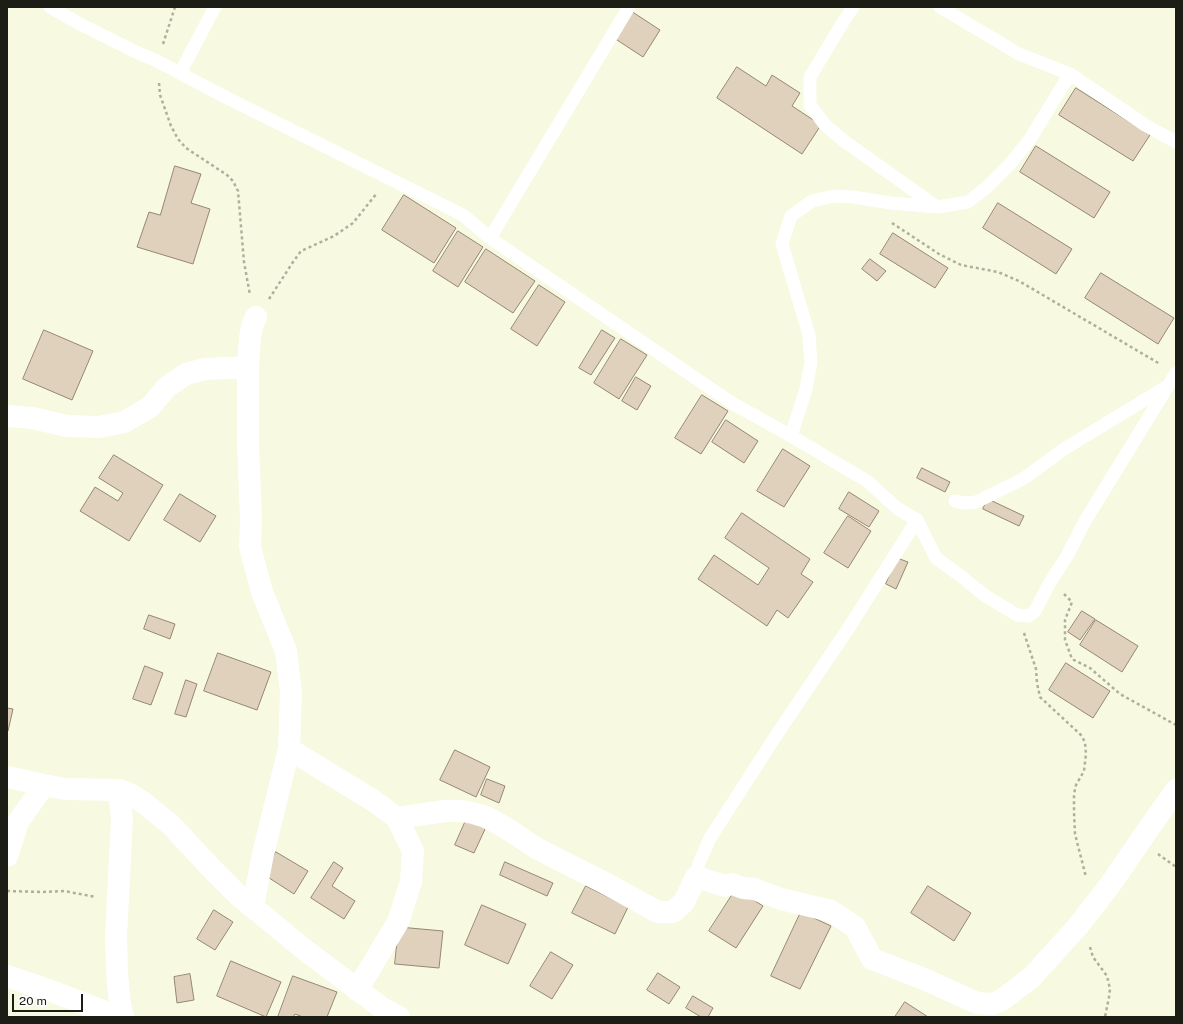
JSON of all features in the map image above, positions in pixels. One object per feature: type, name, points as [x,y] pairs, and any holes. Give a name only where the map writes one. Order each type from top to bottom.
[{"type":"street","points":[[252,906],[263,854],[289,749],[291,692],[286,651],[262,592],[250,546],[251,520],[248,445],[248,367],[252,326],[256,317]]},
{"type":"street","points":[[7,416],[32,418],[67,426],[99,427],[124,422],[150,407],[167,387],[186,374],[205,369],[248,367]]},
{"type":"street","points":[[289,749],[374,801],[397,818],[413,851],[411,882],[398,922],[357,990]]},
{"type":"street","points":[[7,777],[44,786],[66,789],[119,790],[130,794],[144,803],[171,826],[238,894],[305,950],[382,1008],[399,1017]]},
{"type":"street","points":[[7,856],[18,822],[44,786]]},
{"type":"street","points":[[119,790],[122,818],[116,936],[117,974],[123,1017]]},
{"type":"street","points":[[397,818],[451,811],[462,811],[486,817],[536,848],[605,882],[658,912],[673,912],[684,902],[696,877],[725,886],[732,884],[743,888],[754,889],[781,899],[831,911],[855,927],[872,959],[924,979],[977,1003],[992,1004],[996,1008],[1032,977],[1086,916],[1174,798]]},
{"type":"street","points":[[7,976],[54,992],[118,1017]]},
{"type":"lane","points":[[50,7],[78,23],[463,215],[490,238],[732,403],[867,481],[898,509],[917,520],[936,558],[984,595],[1017,615],[1028,616],[1035,611],[1049,584],[1067,556],[1085,521],[1174,377]]},
{"type":"lane","points":[[180,73],[215,7]]},
{"type":"lane","points":[[490,238],[629,7]]},
{"type":"lane","points":[[853,7],[810,77],[810,105],[825,125],[844,141],[937,207]]},
{"type":"lane","points":[[940,7],[1019,54],[1070,74],[1145,125],[1176,142]]},
{"type":"lane","points":[[791,436],[806,389],[811,362],[809,335],[782,244],[791,216],[812,201],[833,196],[937,207],[968,202],[987,187],[1010,164],[1030,138],[1070,74]]},
{"type":"lane","points":[[955,501],[964,503],[976,502],[1022,479],[1174,377]]},
{"type":"lane","points":[[696,877],[699,863],[710,838],[779,731],[848,629],[917,520]]},
{"type":"path","points":[[175,7],[162,64],[159,83],[160,95],[171,126],[178,139],[186,148],[226,175],[233,182],[238,191],[247,286],[256,317]]},
{"type":"path","points":[[256,317],[301,251],[334,236],[353,223],[388,178]]},
{"type":"path","points":[[889,221],[939,254],[961,265],[998,272],[1019,281],[1174,377]]},
{"type":"path","points":[[1049,584],[1061,591],[1072,602],[1065,620],[1065,640],[1072,659],[1090,668],[1120,694],[1176,725]]},
{"type":"path","points":[[1017,615],[1036,669],[1040,697],[1082,736],[1085,743],[1086,754],[1084,771],[1076,784],[1074,794],[1075,834],[1085,870],[1087,888],[1084,930],[1093,957],[1107,976],[1110,989],[1105,1017]]},
{"type":"path","points":[[7,891],[64,891],[87,894],[117,906]]},
{"type":"building","points":[[631,11],[660,30],[643,57],[614,38]]},
{"type":"building","points":[[737,67],[766,86],[772,75],[800,93],[792,106],[821,125],[802,154],[717,98]]},
{"type":"building","points":[[1076,88],[1150,135],[1133,161],[1059,115]]},
{"type":"building","points":[[1036,146],[1110,192],[1094,218],[1020,172]]},
{"type":"building","points":[[175,166],[201,174],[191,203],[210,209],[193,264],[137,247],[149,212],[160,215]]},
{"type":"building","points":[[404,195],[456,228],[434,263],[382,230]]},
{"type":"building","points":[[998,203],[1072,249],[1056,274],[983,228]]},
{"type":"building","points":[[458,231],[483,247],[458,287],[433,271]]},
{"type":"building","points":[[893,233],[948,268],[935,288],[880,254]]},
{"type":"building","points":[[486,249],[535,281],[513,313],[465,282]]},
{"type":"building","points":[[870,259],[886,271],[877,281],[862,269]]},
{"type":"building","points":[[1101,273],[1174,318],[1158,344],[1085,298]]},
{"type":"building","points":[[539,285],[565,302],[537,346],[511,329]]},
{"type":"building","points":[[44,330],[93,351],[72,400],[23,379]]},
{"type":"building","points":[[602,330],[615,338],[591,375],[579,368]]},
{"type":"building","points":[[621,339],[647,355],[619,399],[594,383]]},
{"type":"building","points":[[636,377],[651,386],[637,410],[622,401]]},
{"type":"building","points":[[702,395],[728,411],[701,454],[675,438]]},
{"type":"building","points":[[726,420],[758,441],[744,463],[712,442]]},
{"type":"building","points":[[783,449],[810,466],[784,507],[757,491]]},
{"type":"building","points":[[114,455],[163,485],[129,541],[80,511],[95,487],[118,501],[123,493],[99,478]]},
{"type":"building","points":[[922,468],[950,482],[945,492],[917,478]]},
{"type":"building","points":[[849,492],[879,511],[869,527],[839,509]]},
{"type":"building","points":[[180,494],[216,516],[200,542],[164,520]]},
{"type":"building","points":[[988,499],[1024,516],[1019,526],[983,509]]},
{"type":"building","points":[[742,513],[810,559],[801,574],[813,582],[788,618],[777,610],[767,626],[698,579],[714,555],[758,585],[769,568],[725,538]]},
{"type":"building","points":[[848,516],[871,531],[848,568],[824,553]]},
{"type":"building","points":[[897,558],[908,562],[896,589],[886,584]]},
{"type":"building","points":[[1082,611],[1095,619],[1080,640],[1068,632]]},
{"type":"building","points":[[149,615],[175,624],[170,639],[144,629]]},
{"type":"building","points":[[1096,620],[1138,646],[1122,672],[1080,645]]},
{"type":"building","points":[[218,653],[271,672],[257,710],[204,691]]},
{"type":"building","points":[[1066,663],[1110,691],[1093,718],[1049,690]]},
{"type":"building","points":[[145,666],[163,673],[151,705],[133,699]]},
{"type":"building","points":[[186,680],[197,684],[186,717],[175,714]]},
{"type":"building","points":[[7,708],[13,709],[8,731],[7,730]]},
{"type":"building","points":[[455,750],[490,767],[476,797],[440,780]]},
{"type":"building","points":[[487,779],[505,786],[499,803],[481,795]]},
{"type":"building","points":[[467,818],[486,827],[474,853],[455,845]]},
{"type":"building","points":[[276,852],[308,871],[294,894],[263,874]]},
{"type":"building","points":[[334,862],[343,868],[332,886],[355,901],[344,919],[311,898]]},
{"type":"building","points":[[505,862],[553,883],[547,896],[500,875]]},
{"type":"building","points":[[586,886],[628,907],[615,934],[572,913]]},
{"type":"building","points":[[928,886],[971,913],[954,941],[911,913]]},
{"type":"building","points":[[736,889],[763,906],[736,948],[709,931]]},
{"type":"building","points":[[482,905],[526,924],[508,964],[465,945]]},
{"type":"building","points":[[214,910],[233,922],[215,950],[197,939]]},
{"type":"building","points":[[801,912],[831,926],[800,989],[771,976]]},
{"type":"building","points":[[399,927],[443,931],[439,968],[395,964]]},
{"type":"building","points":[[551,952],[573,965],[552,999],[530,986]]},
{"type":"building","points":[[231,961],[281,982],[266,1017],[217,996]]},
{"type":"building","points":[[658,973],[680,987],[669,1004],[647,990]]},
{"type":"building","points":[[190,974],[194,1000],[177,1003],[174,977]]},
{"type":"building","points":[[293,976],[337,992],[327,1017],[303,1017],[295,1014],[293,1017],[278,1017]]},
{"type":"building","points":[[693,996],[713,1008],[708,1017],[701,1017],[686,1008]]},
{"type":"building","points":[[905,1002],[928,1017],[895,1017]]}]
